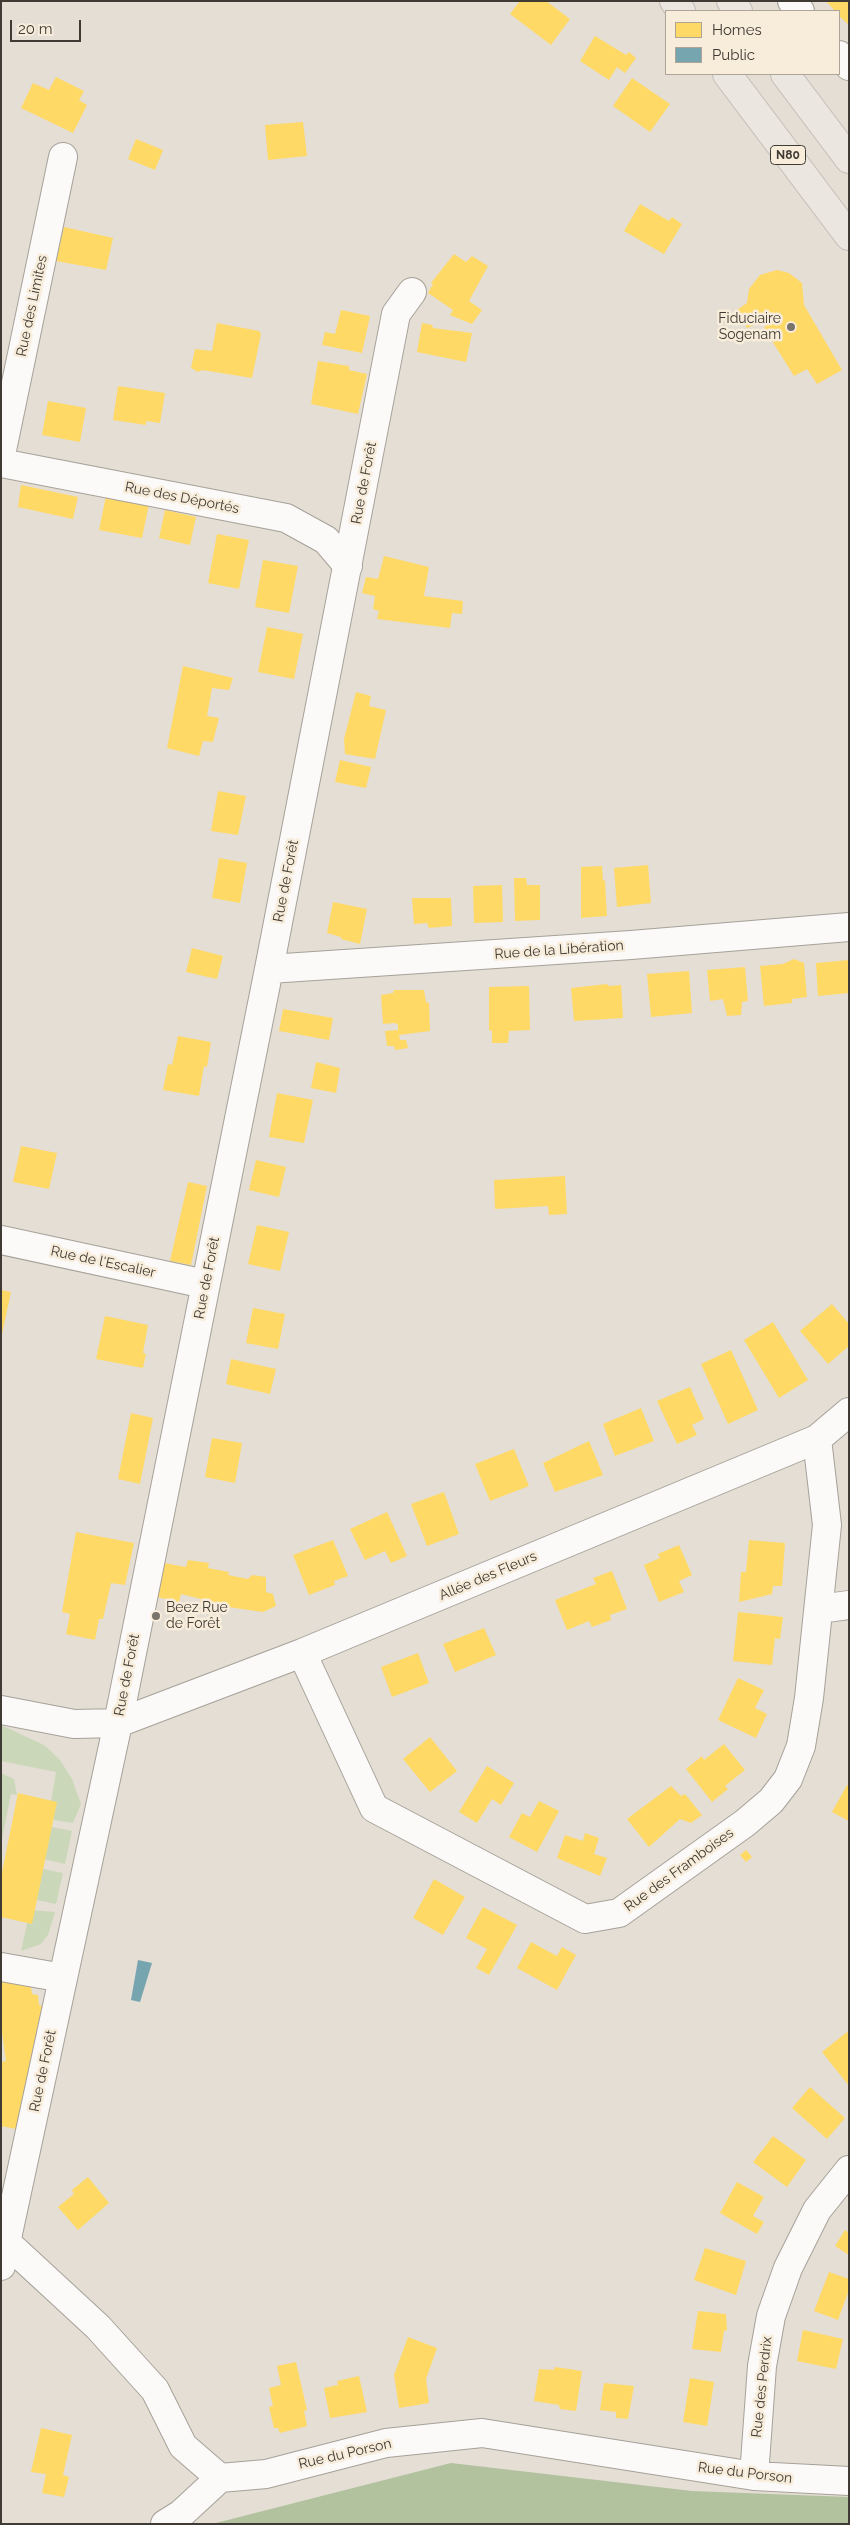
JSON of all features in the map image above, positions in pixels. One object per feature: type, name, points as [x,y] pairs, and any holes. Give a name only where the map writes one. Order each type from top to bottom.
[{"type":"main road","name":"N80","points":[[728,75],[849,236]]},
{"type":"main road","points":[[786,75],[849,159]]},
{"type":"street","points":[[840,56],[849,66]]},
{"type":"street","name":"Rue des Limites","points":[[1,455],[63,157]]},
{"type":"street","name":"Rue de Forêt","points":[[4,2254],[118,1723],[269,969],[396,314],[412,292]]},
{"type":"street","name":"Rue des Déportés","points":[[1,463],[286,518],[326,540],[348,566]]},
{"type":"street","name":"Rue de la Libération","points":[[269,969],[631,945],[849,927]]},
{"type":"street","name":"Rue de l'Escalier","points":[[1,1240],[205,1284]]},
{"type":"street","name":"Allée des Fleurs","points":[[1,1710],[74,1724],[118,1723],[302,1653],[817,1440],[849,1412]]},
{"type":"street","name":"Rue des Framboises","points":[[302,1653],[374,1808],[585,1918],[619,1913],[647,1895],[744,1823],[771,1801],[788,1779],[801,1746],[809,1698],[827,1525],[817,1440]]},
{"type":"street","points":[[819,1609],[849,1605]]},
{"type":"street","points":[[1,1967],[63,1978]]},
{"type":"street","name":"Rue des Perdrix","points":[[754,2476],[762,2366],[771,2316],[788,2268],[817,2210],[849,2170]]},
{"type":"street","points":[[4,2254],[98,2327],[155,2390],[183,2446],[220,2478],[181,2514],[164,2524]]},
{"type":"street","name":"Rue du Porson","points":[[220,2478],[266,2474],[386,2443],[482,2433],[754,2476],[849,2481]]},
{"type":"green space","points":[[1,1725],[44,1745],[60,1760],[72,1779],[81,1804],[73,1823],[48,1819],[56,1772],[1,1761]]},
{"type":"green space","points":[[1,1773],[14,1779],[17,1795],[11,1794],[1,1844]]},
{"type":"green space","points":[[47,1826],[72,1831],[65,1864],[40,1858]]},
{"type":"green space","points":[[38,1868],[63,1873],[56,1904],[32,1899]]},
{"type":"green space","points":[[30,1910],[55,1912],[48,1935],[41,1944],[21,1951]]},
{"type":"green space","points":[[451,2463],[692,2491],[849,2497],[849,2524],[212,2524]]},
{"type":"building: Homes","points":[[520,1],[546,1],[570,19],[551,45],[510,14]]},
{"type":"building: Homes","points":[[826,1],[849,1],[849,25],[840,17],[840,10],[834,10]]},
{"type":"building: Homes","points":[[595,36],[626,55],[629,52],[636,58],[625,73],[617,67],[609,80],[580,61]]},
{"type":"building: Homes","points":[[56,77],[84,91],[79,100],[87,105],[73,133],[21,108],[33,83],[49,90]]},
{"type":"building: Homes","points":[[632,78],[670,104],[650,132],[613,106]]},
{"type":"building: Homes","points":[[303,122],[307,156],[268,160],[265,125]]},
{"type":"building: Homes","points":[[136,139],[163,150],[155,170],[128,159]]},
{"type":"building: Homes","points":[[640,204],[669,221],[672,217],[682,224],[664,254],[624,231]]},
{"type":"building: Homes","points":[[64,227],[113,238],[106,270],[56,261]]},
{"type":"building: Homes","points":[[454,254],[466,262],[472,256],[488,266],[469,301],[482,310],[472,324],[450,315],[453,310],[428,293],[433,284],[431,283]]},
{"type":"building: Homes","name":"Fiduciaire Sogenam","points":[[777,270],[789,273],[802,283],[804,305],[842,370],[817,384],[807,369],[794,376],[764,328],[766,326],[759,323],[747,328],[737,310],[747,303],[749,289],[760,275]]},
{"type":"building: Homes","points":[[341,310],[370,316],[362,353],[322,345],[325,332],[335,334]]},
{"type":"building: Homes","points":[[217,323],[259,331],[261,334],[252,378],[202,370],[198,372],[191,368],[195,349],[212,351]]},
{"type":"building: Homes","points":[[422,323],[432,325],[433,328],[472,333],[466,362],[417,352]]},
{"type":"building: Homes","points":[[318,361],[349,366],[349,370],[367,374],[358,414],[311,404]]},
{"type":"building: Homes","points":[[118,386],[165,393],[160,423],[146,421],[146,425],[113,420]]},
{"type":"building: Homes","points":[[48,401],[86,408],[80,442],[42,435]]},
{"type":"building: Homes","points":[[21,485],[78,497],[73,519],[18,507]]},
{"type":"building: Homes","points":[[106,496],[149,504],[142,538],[99,530]]},
{"type":"building: Homes","points":[[165,510],[196,517],[190,545],[159,538]]},
{"type":"building: Homes","points":[[217,534],[249,540],[239,589],[208,583]]},
{"type":"building: Homes","points":[[384,556],[429,567],[424,596],[463,601],[462,614],[452,613],[450,628],[377,619],[379,611],[373,609],[375,596],[362,593],[366,577],[378,579]]},
{"type":"building: Homes","points":[[263,560],[298,566],[289,613],[255,607]]},
{"type":"building: Homes","points":[[267,627],[303,634],[294,679],[258,672]]},
{"type":"building: Homes","points":[[183,666],[233,678],[229,690],[212,688],[207,716],[219,718],[213,742],[203,741],[199,756],[167,748]]},
{"type":"building: Homes","points":[[356,692],[371,696],[369,706],[386,710],[375,759],[345,754],[344,739]]},
{"type":"building: Homes","points":[[340,760],[371,767],[366,788],[335,782]]},
{"type":"building: Homes","points":[[218,791],[246,796],[238,835],[211,831]]},
{"type":"building: Homes","points":[[219,858],[247,863],[240,903],[212,898]]},
{"type":"building: Homes","points":[[648,865],[651,903],[617,907],[614,868]]},
{"type":"building: Homes","points":[[602,866],[607,916],[581,918],[581,867]]},
{"type":"building: Homes","points":[[514,878],[526,878],[527,885],[540,885],[540,920],[515,921]]},
{"type":"building: Homes","points":[[502,885],[503,922],[474,923],[473,886]]},
{"type":"building: Homes","points":[[412,898],[451,898],[452,926],[429,928],[427,923],[414,924]]},
{"type":"building: Homes","points":[[333,902],[367,909],[360,944],[327,933]]},
{"type":"building: Homes","points":[[192,948],[223,956],[217,979],[186,972]]},
{"type":"building: Homes","points":[[794,959],[804,963],[807,997],[792,999],[792,1003],[764,1006],[760,966],[783,964]]},
{"type":"building: Homes","points":[[849,960],[849,993],[818,996],[816,963]]},
{"type":"building: Homes","points":[[745,967],[748,1001],[742,1002],[741,1015],[727,1016],[723,999],[710,1001],[707,970]]},
{"type":"building: Homes","points":[[689,971],[692,1013],[651,1017],[647,974]]},
{"type":"building: Homes","points":[[607,984],[609,986],[621,985],[623,1018],[574,1021],[571,988]]},
{"type":"building: Homes","points":[[529,986],[530,1030],[509,1031],[508,1043],[492,1043],[492,1031],[489,1030],[489,987]]},
{"type":"building: Homes","points":[[394,990],[424,990],[426,1002],[429,1003],[430,1031],[399,1035],[400,1040],[406,1040],[408,1048],[395,1050],[394,1046],[387,1046],[385,1031],[398,1030],[398,1025],[395,1023],[383,1024],[381,995],[393,993]]},
{"type":"building: Homes","points":[[283,1009],[333,1018],[329,1040],[279,1031]]},
{"type":"building: Homes","points":[[178,1036],[211,1042],[207,1067],[204,1066],[199,1096],[163,1090],[168,1064],[172,1065]]},
{"type":"building: Homes","points":[[316,1062],[340,1068],[336,1093],[311,1088]]},
{"type":"building: Homes","points":[[277,1093],[313,1100],[304,1143],[269,1137]]},
{"type":"building: Homes","points":[[21,1146],[57,1153],[49,1189],[13,1182]]},
{"type":"building: Homes","points":[[256,1160],[286,1167],[279,1197],[249,1190]]},
{"type":"building: Homes","points":[[565,1176],[567,1214],[549,1215],[548,1206],[495,1209],[494,1180]]},
{"type":"building: Homes","points":[[188,1182],[207,1186],[191,1265],[170,1261]]},
{"type":"building: Homes","points":[[257,1225],[289,1232],[280,1271],[248,1264]]},
{"type":"building: Homes","points":[[1,1290],[11,1292],[2,1334],[1,1334]]},
{"type":"building: Homes","points":[[832,1304],[849,1324],[849,1346],[828,1364],[800,1331]]},
{"type":"building: Homes","points":[[253,1308],[285,1314],[278,1349],[246,1343]]},
{"type":"building: Homes","points":[[105,1316],[148,1325],[143,1353],[146,1354],[143,1368],[96,1359]]},
{"type":"building: Homes","points":[[773,1322],[808,1380],[779,1398],[744,1340]]},
{"type":"building: Homes","points":[[731,1350],[758,1410],[728,1424],[701,1364]]},
{"type":"building: Homes","points":[[231,1359],[276,1369],[270,1394],[226,1384]]},
{"type":"building: Homes","points":[[690,1387],[704,1419],[692,1425],[697,1435],[677,1444],[657,1401]]},
{"type":"building: Homes","points":[[641,1408],[654,1441],[615,1456],[603,1424]]},
{"type":"building: Homes","points":[[131,1413],[153,1418],[140,1484],[118,1479]]},
{"type":"building: Homes","points":[[212,1438],[242,1443],[235,1483],[205,1477]]},
{"type":"building: Homes","points":[[589,1441],[603,1475],[555,1492],[543,1463]]},
{"type":"building: Homes","points":[[514,1449],[529,1486],[490,1501],[475,1464]]},
{"type":"building: Homes","points":[[444,1492],[459,1534],[427,1546],[411,1504]]},
{"type":"building: Homes","points":[[387,1512],[407,1556],[391,1563],[385,1551],[365,1560],[350,1529]]},
{"type":"building: Homes","points":[[76,1532],[134,1543],[125,1585],[111,1583],[103,1619],[99,1619],[95,1640],[66,1634],[70,1614],[62,1612]]},
{"type":"building: Homes","points":[[333,1540],[348,1576],[334,1581],[335,1585],[309,1595],[293,1555]]},
{"type":"building: Homes","points":[[749,1540],[785,1543],[782,1586],[773,1586],[772,1594],[739,1602],[741,1572],[746,1572]]},
{"type":"building: Homes","points":[[679,1545],[692,1575],[679,1581],[684,1592],[659,1602],[644,1565],[660,1558],[658,1554]]},
{"type":"building: Homes","points":[[188,1560],[209,1563],[208,1568],[229,1572],[228,1575],[248,1579],[252,1575],[266,1577],[266,1592],[273,1594],[276,1606],[263,1612],[200,1603],[201,1599],[181,1594],[179,1602],[157,1597],[164,1563],[186,1567]]},
{"type":"building: Homes","points":[[612,1571],[627,1609],[610,1615],[611,1620],[592,1627],[589,1621],[567,1630],[555,1600],[596,1584],[593,1578]]},
{"type":"building: Homes","points":[[738,1612],[783,1617],[780,1639],[775,1638],[772,1665],[733,1661]]},
{"type":"building: Homes","points":[[484,1628],[496,1655],[455,1672],[443,1644]]},
{"type":"building: Homes","points":[[418,1653],[429,1683],[392,1697],[381,1667]]},
{"type":"building: Homes","points":[[738,1678],[764,1690],[755,1708],[767,1714],[756,1738],[718,1720]]},
{"type":"building: Homes","points":[[430,1737],[457,1771],[430,1792],[403,1759]]},
{"type":"building: Homes","points":[[724,1744],[745,1770],[725,1786],[728,1789],[712,1802],[686,1769],[702,1756],[704,1760]]},
{"type":"building: Homes","points":[[487,1766],[514,1783],[501,1805],[492,1799],[477,1823],[459,1812]]},
{"type":"building: Homes","points":[[847,1785],[849,1786],[849,1821],[832,1812]]},
{"type":"building: Homes","points":[[671,1786],[681,1796],[685,1794],[702,1815],[691,1823],[680,1819],[649,1847],[627,1819]]},
{"type":"building: Homes","points":[[18,1793],[57,1802],[32,1924],[1,1917],[1,1877]]},
{"type":"building: Homes","points":[[539,1801],[559,1811],[537,1852],[509,1837],[522,1813],[530,1817]]},
{"type":"building: Homes","points":[[585,1833],[599,1838],[594,1854],[607,1858],[600,1876],[557,1858],[565,1835],[583,1841]]},
{"type":"building: Homes","points":[[746,1850],[752,1857],[746,1862],[740,1855]]},
{"type":"building: Homes","points":[[434,1879],[465,1897],[443,1935],[413,1918]]},
{"type":"building: Homes","points":[[483,1907],[517,1925],[489,1975],[476,1968],[487,1949],[466,1938]]},
{"type":"building: Homes","points":[[531,1942],[557,1956],[562,1947],[576,1955],[557,1990],[517,1968]]},
{"type":"building: Homes","points":[[1,1974],[30,1981],[32,1994],[38,1995],[39,2005],[42,2006],[16,2129],[1,2126],[1,2062],[6,2061],[1,2026]]},
{"type":"building: Homes","points":[[847,2032],[849,2034],[849,2086],[822,2052]]},
{"type":"building: Homes","points":[[810,2087],[845,2118],[827,2139],[792,2108]]},
{"type":"building: Homes","points":[[773,2136],[806,2160],[787,2187],[753,2162]]},
{"type":"building: Homes","points":[[88,2177],[109,2203],[78,2230],[58,2207],[74,2194],[72,2190]]},
{"type":"building: Homes","points":[[737,2182],[764,2197],[753,2216],[764,2222],[757,2234],[720,2213]]},
{"type":"building: Homes","points":[[845,2230],[849,2233],[849,2255],[835,2246]]},
{"type":"building: Homes","points":[[705,2248],[746,2261],[736,2295],[694,2280]]},
{"type":"building: Homes","points":[[829,2272],[849,2279],[849,2290],[838,2320],[814,2311]]},
{"type":"building: Homes","points":[[698,2311],[726,2314],[727,2330],[724,2331],[721,2352],[692,2349]]},
{"type":"building: Homes","points":[[803,2330],[843,2339],[836,2369],[797,2361]]},
{"type":"building: Homes","points":[[408,2337],[437,2348],[426,2379],[429,2403],[399,2408],[394,2375]]},
{"type":"building: Homes","points":[[296,2362],[307,2410],[304,2411],[307,2426],[280,2433],[278,2428],[274,2428],[269,2407],[273,2406],[269,2388],[281,2385],[277,2366]]},
{"type":"building: Homes","points":[[555,2367],[582,2371],[576,2411],[560,2409],[559,2405],[534,2401],[539,2369],[554,2370]]},
{"type":"building: Homes","points":[[359,2376],[367,2412],[330,2418],[324,2388],[338,2385],[337,2381]]},
{"type":"building: Homes","points":[[690,2378],[714,2382],[707,2426],[683,2422]]},
{"type":"building: Homes","points":[[604,2383],[634,2386],[628,2419],[616,2418],[616,2412],[600,2410]]},
{"type":"building: Homes","points":[[41,2428],[72,2435],[63,2475],[69,2477],[64,2497],[42,2493],[46,2474],[31,2472]]},
{"type":"building: Public","points":[[138,1960],[152,1963],[140,2002],[131,2000]]},
{"type":"place","name":"Fiduciaire Sogenam","points":[[791,327]]},
{"type":"place","name":"Beez Rue de Forêt","points":[[156,1616]]}]
